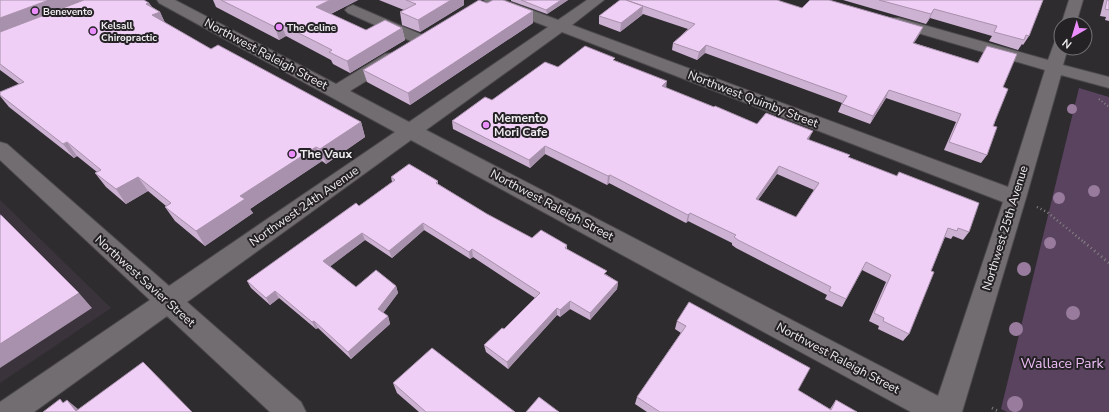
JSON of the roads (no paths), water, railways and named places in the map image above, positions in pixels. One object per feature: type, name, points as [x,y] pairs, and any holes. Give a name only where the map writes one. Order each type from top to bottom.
[{"type":"street","name":"Northwest Raleigh Street","points":[[164,0],[412,130],[940,412]]},
{"type":"street","name":"Northwest Quimby Street","points":[[491,0],[1015,198]]},
{"type":"street","name":"Northwest 24th Avenue","points":[[10,412],[597,0]]},
{"type":"street","points":[[1071,16],[1076,0]]},
{"type":"street","points":[[337,91],[428,36],[353,10]]},
{"type":"street","points":[[880,17],[1109,84]]},
{"type":"street","name":"Northwest 25th Avenue","points":[[947,412],[1015,198],[1057,56]]},
{"type":"street","name":"Northwest Savier Street","points":[[0,149],[291,412]]},
{"type":"place","name":"Benevento","points":[[35,11]]},
{"type":"place","name":"The Celine","points":[[279,27]]},
{"type":"place","name":"Kelsall Chiropractic","points":[[93,31]]},
{"type":"place","name":"Memento Mori Cafe","points":[[486,125]]},
{"type":"place","name":"The Vaux","points":[[292,154]]},
{"type":"park label","name":"Wallace Park","points":[[1062,363]]}]
